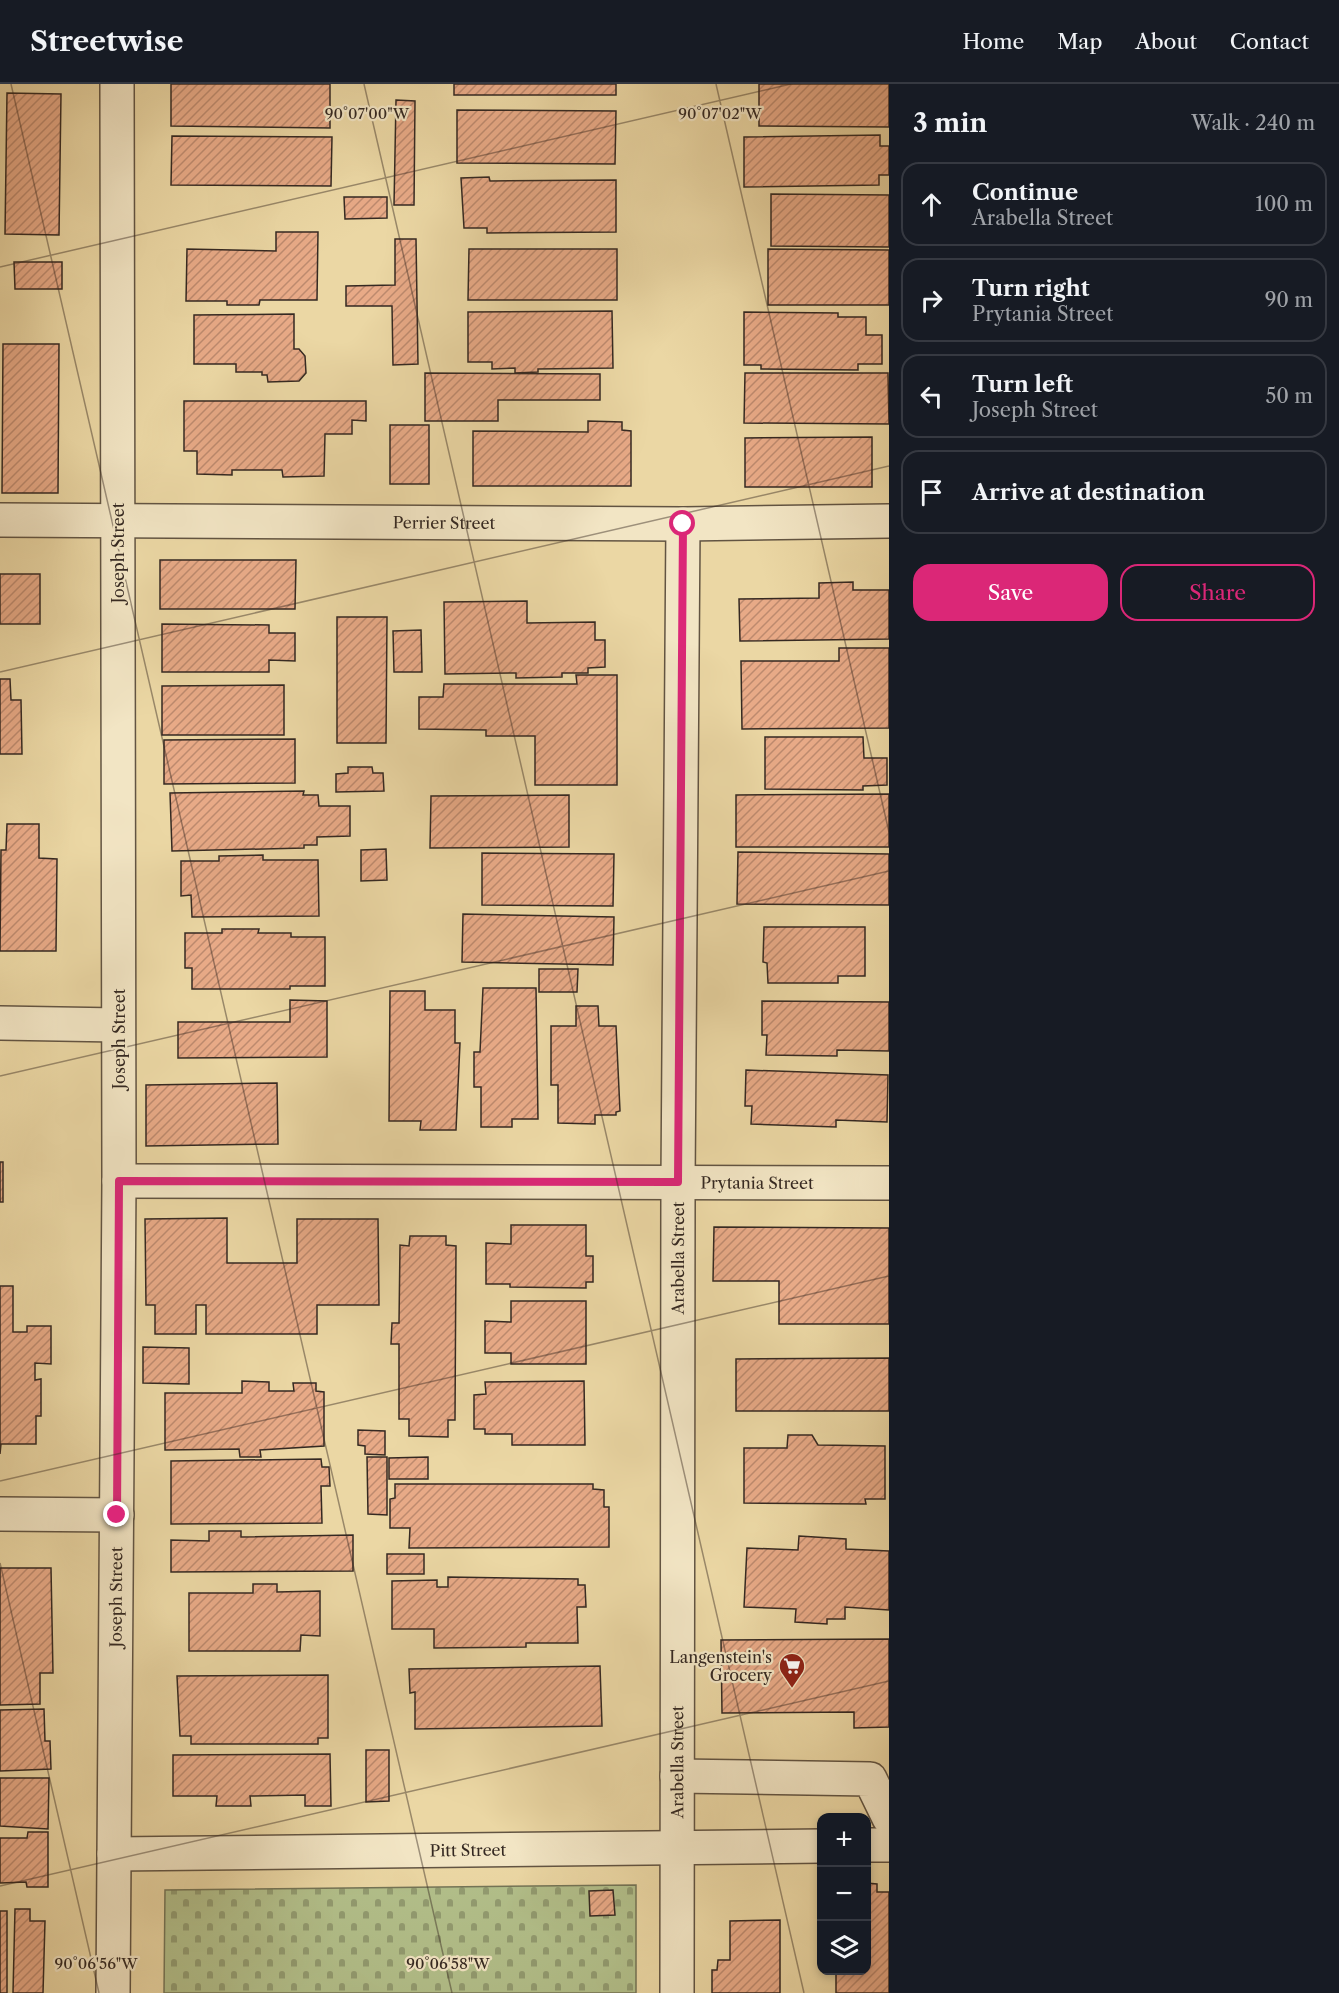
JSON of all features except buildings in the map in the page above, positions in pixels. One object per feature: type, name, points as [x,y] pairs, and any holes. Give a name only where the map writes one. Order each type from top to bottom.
[{"type":"street","name":"Joseph Street","points":[[113,1993],[119,1181],[117,84]]},
{"type":"street","name":"Perrier Street","points":[[0,520],[683,524],[889,521]]},
{"type":"street","name":"Arabella Street","points":[[677,1993],[678,1182],[683,524]]},
{"type":"street","points":[[0,1023],[118,1024]]},
{"type":"street","name":"Prytania Street","points":[[119,1181],[889,1183]]},
{"type":"street","points":[[0,1514],[117,1515]]},
{"type":"street","points":[[677,1776],[870,1779],[889,1818]]},
{"type":"street","points":[[871,1845],[889,1845]]},
{"type":"street","name":"Pitt Street","points":[[114,1854],[817,1846]]},
{"type":"green space","points":[[636,1885],[636,1993],[164,1993],[165,1890]]},
{"type":"place","name":"Langenstein's Grocery","points":[[792,1689]]},
{"type":"route","points":[[117,1515],[119,1181],[678,1182],[683,524]]}]
